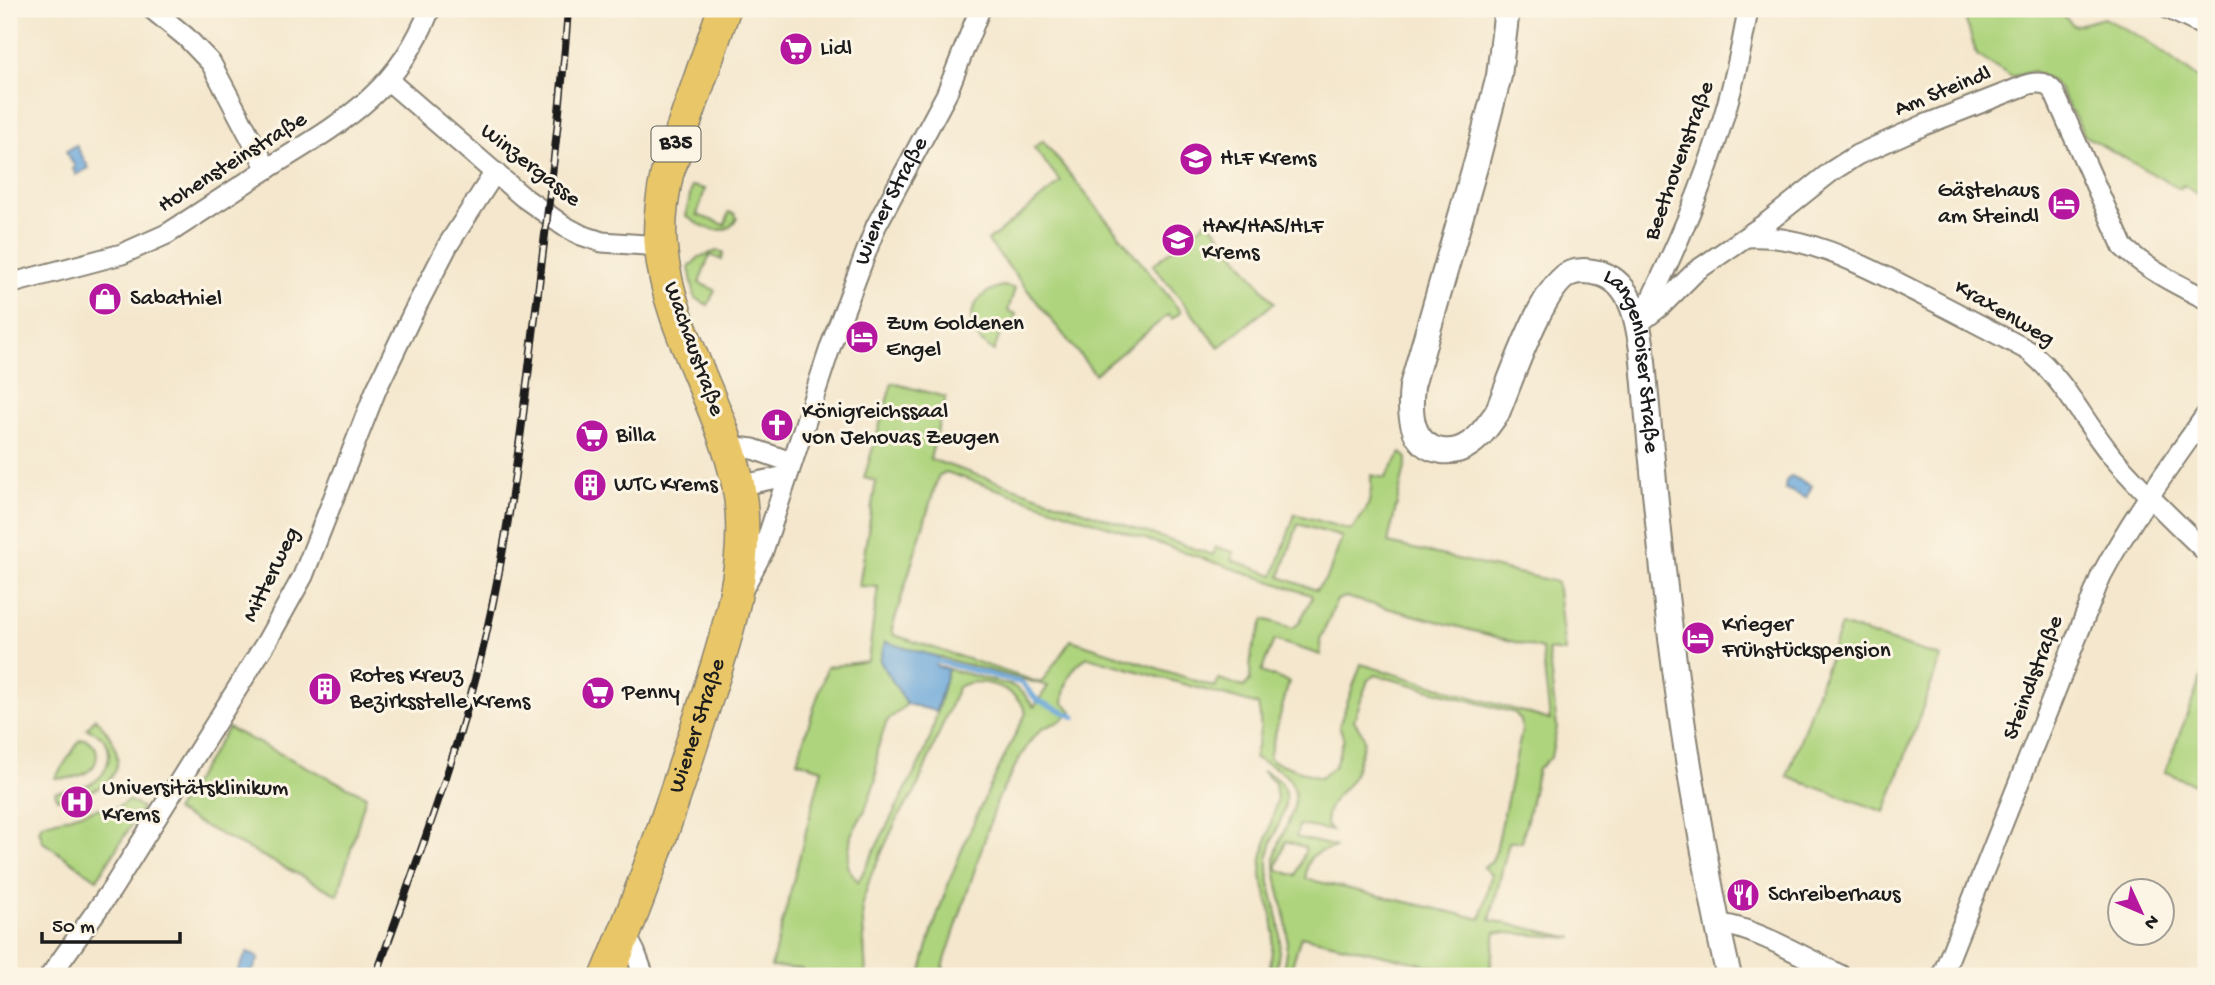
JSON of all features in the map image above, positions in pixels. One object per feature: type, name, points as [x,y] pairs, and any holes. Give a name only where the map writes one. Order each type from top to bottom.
[{"type":"main road","name":"Wachaustraße","points":[[724,9],[667,174],[660,246],[678,323],[729,446],[738,486],[742,527],[741,555],[730,614]]},
{"type":"main road","name":"Wiener Straße","points":[[607,976],[683,770],[730,614]]},
{"type":"street","points":[[152,9],[186,37],[211,63],[267,169]]},
{"type":"street","name":"Hohensteinstraße","points":[[9,285],[143,246],[167,234],[345,120],[389,81],[411,49],[430,9]]},
{"type":"street","name":"Wiener Straße","points":[[730,614],[763,551],[831,345],[876,226],[946,95],[980,9]]},
{"type":"street","name":"Langenloiser Straße","points":[[1507,9],[1499,76],[1412,386],[1409,408],[1413,427],[1420,440],[1433,449],[1451,452],[1468,446],[1497,413],[1540,310],[1552,289],[1569,274],[1589,270],[1607,276],[1622,288],[1632,304],[1638,324],[1666,597],[1686,755],[1729,976]]},
{"type":"street","name":"Beethovenstraße","points":[[1638,324],[1681,238],[1714,152],[1741,56],[1748,9]]},
{"type":"street","points":[[2169,9],[2206,27]]},
{"type":"street","name":"Winzergasse","points":[[389,81],[523,197],[581,235],[602,242],[660,246]]},
{"type":"street","name":"Am Steindl","points":[[1638,324],[1661,306],[1696,271],[1747,237],[1832,170],[1857,155],[1924,125],[2028,84],[2040,82],[2049,85],[2053,92],[2123,247],[2138,261],[2206,299]]},
{"type":"street","name":"Mitterweg","points":[[50,976],[112,889],[267,641],[303,576],[376,390],[448,245],[495,172]]},
{"type":"street","name":"Kraxenweg","points":[[1747,237],[1772,236],[1810,245],[1856,264],[2029,351],[2046,365],[2063,385],[2112,457],[2206,552]]},
{"type":"street","name":"Steindlstraße","points":[[1942,976],[2101,576],[2120,539],[2206,415]]},
{"type":"street","name":"Wachaustraße","points":[[729,446],[753,449],[789,469]]},
{"type":"street","points":[[738,486],[789,469]]},
{"type":"street","points":[[1717,924],[1731,924],[1842,976]]},
{"type":"street","points":[[625,933],[644,976]]},
{"type":"green space","points":[[1962,9],[2056,9],[2074,26],[2104,18],[2143,38],[2206,84],[2206,199],[2183,185],[2180,189],[2085,136],[2053,82],[2033,71],[2012,77],[1977,55]]},
{"type":"green space","points":[[1043,141],[1181,312],[1172,319],[1168,315],[1095,374],[988,241],[1061,182],[1034,148]]},
{"type":"green space","points":[[692,186],[705,189],[697,215],[725,225],[729,212],[737,218],[732,225],[726,229],[713,229],[686,216]]},
{"type":"green space","points":[[1208,220],[1274,303],[1219,347],[1153,265]]},
{"type":"green space","points":[[717,251],[723,252],[722,260],[710,255],[699,283],[715,290],[708,305],[695,298],[689,267],[699,257]]},
{"type":"green space","points":[[1002,286],[1015,288],[1008,311],[1016,314],[1011,330],[1002,328],[994,351],[976,335],[972,316],[981,298]]},
{"type":"green space","points":[[892,383],[946,397],[930,459],[1213,555],[1216,547],[1234,552],[1232,560],[1274,575],[1295,514],[1351,530],[1368,505],[1371,475],[1385,478],[1401,453],[1407,458],[1388,543],[1557,582],[1565,652],[1548,650],[1557,727],[1551,757],[1538,769],[1522,842],[1509,842],[1490,920],[1574,938],[1496,932],[1489,975],[1440,968],[1301,936],[1289,976],[1282,976],[1287,929],[1276,875],[1275,859],[1292,813],[1295,795],[1286,776],[1254,758],[1260,725],[1258,705],[1088,657],[1073,670],[1065,689],[1063,703],[1072,711],[1061,721],[1043,728],[1031,740],[998,799],[943,967],[945,976],[920,976],[929,941],[966,841],[1026,713],[1015,697],[987,683],[967,683],[958,687],[915,792],[899,815],[871,875],[862,904],[866,976],[802,976],[803,969],[771,967],[822,769],[797,761],[827,667],[868,661],[878,587],[859,586],[876,481],[864,478]],"holes":[[[946,472],[1311,595],[1312,598],[1299,623],[1293,628],[1264,619],[1251,654],[1250,680],[1244,687],[1219,679],[1215,687],[1071,640],[1041,683],[894,635],[892,629],[938,477]],[[1298,524],[1342,537],[1328,576],[1316,590],[1280,577]],[[1345,597],[1542,649],[1550,720],[1361,664],[1339,726],[1344,738],[1335,766],[1320,778],[1272,761],[1269,757],[1289,682],[1261,672],[1274,640],[1321,655],[1320,640],[1337,600]],[[885,643],[1048,686],[1034,707],[1024,694],[1013,686],[948,669],[931,736],[923,756],[858,882],[847,866],[851,835],[865,810],[876,779],[877,750],[887,721],[907,704],[880,661]],[[1376,675],[1515,713],[1521,720],[1522,730],[1496,851],[1491,863],[1483,867],[1491,875],[1481,919],[1306,879],[1310,859],[1337,847],[1296,837],[1299,825],[1332,831],[1326,825],[1328,812],[1333,801],[1352,779],[1364,740],[1354,720],[1368,680]],[[1286,841],[1306,848],[1296,876],[1276,869]]]},
{"type":"green space","points":[[1841,625],[1941,657],[1885,812],[1787,777]]},
{"type":"green space","points":[[2206,665],[2206,789],[2165,772]]},
{"type":"green space","points":[[95,718],[114,746],[117,765],[113,774],[106,783],[94,790],[57,799],[55,792],[94,782],[106,767],[109,755],[106,742],[99,734],[87,729]]},
{"type":"green space","points":[[228,728],[366,796],[338,895],[175,811]]},
{"type":"green space","points":[[85,739],[96,751],[93,766],[81,775],[55,778],[80,740]]},
{"type":"green space","points":[[1262,771],[1279,781],[1285,792],[1282,817],[1268,859],[1270,884],[1280,930],[1275,976],[1269,976],[1274,933],[1261,874],[1262,858],[1277,800],[1275,783]]},
{"type":"green space","points":[[128,800],[142,808],[97,879],[43,842],[39,830],[42,824],[100,808],[115,809]]},
{"type":"water","points":[[76,145],[89,168],[76,175],[73,169],[75,167],[66,151]]},
{"type":"water","points":[[1791,476],[1812,486],[1806,498],[1785,489],[1786,481]]},
{"type":"water","points":[[885,642],[938,657],[936,666],[948,669],[936,711],[907,704],[880,661]]},
{"type":"water","points":[[247,952],[259,958],[250,976],[235,976]]},
{"type":"waterway","points":[[937,661],[1022,683],[1037,700],[1075,717]]},
{"type":"railway","points":[[376,976],[449,767],[474,682],[494,598],[509,516],[526,392],[554,159],[568,9]]},
{"type":"place","name":"Lidl","points":[[796,49]]},
{"type":"place","name":"HLF Krems","points":[[1196,159]]},
{"type":"place","name":"Gästehaus am Steindl","points":[[2064,204]]},
{"type":"place","name":"HAK/HAS/HLF Krems","points":[[1178,240]]},
{"type":"place","name":"Sabathiel","points":[[105,299]]},
{"type":"place","name":"Zum Goldenen Engel","points":[[862,337]]},
{"type":"place","name":"Königreichssaal von Jehovas Zeugen","points":[[777,425]]},
{"type":"place","name":"Billa","points":[[592,436]]},
{"type":"place","name":"WTC Krems","points":[[590,485]]},
{"type":"place","name":"Krieger Frühstückspension","points":[[1698,638]]},
{"type":"place","name":"Rotes Kreuz Bezirksstelle Krems","points":[[325,689]]},
{"type":"place","name":"Penny","points":[[598,693]]},
{"type":"place","name":"Universitätsklinikum Krems","points":[[77,802]]},
{"type":"place","name":"Schreiberhaus","points":[[1743,895]]}]
